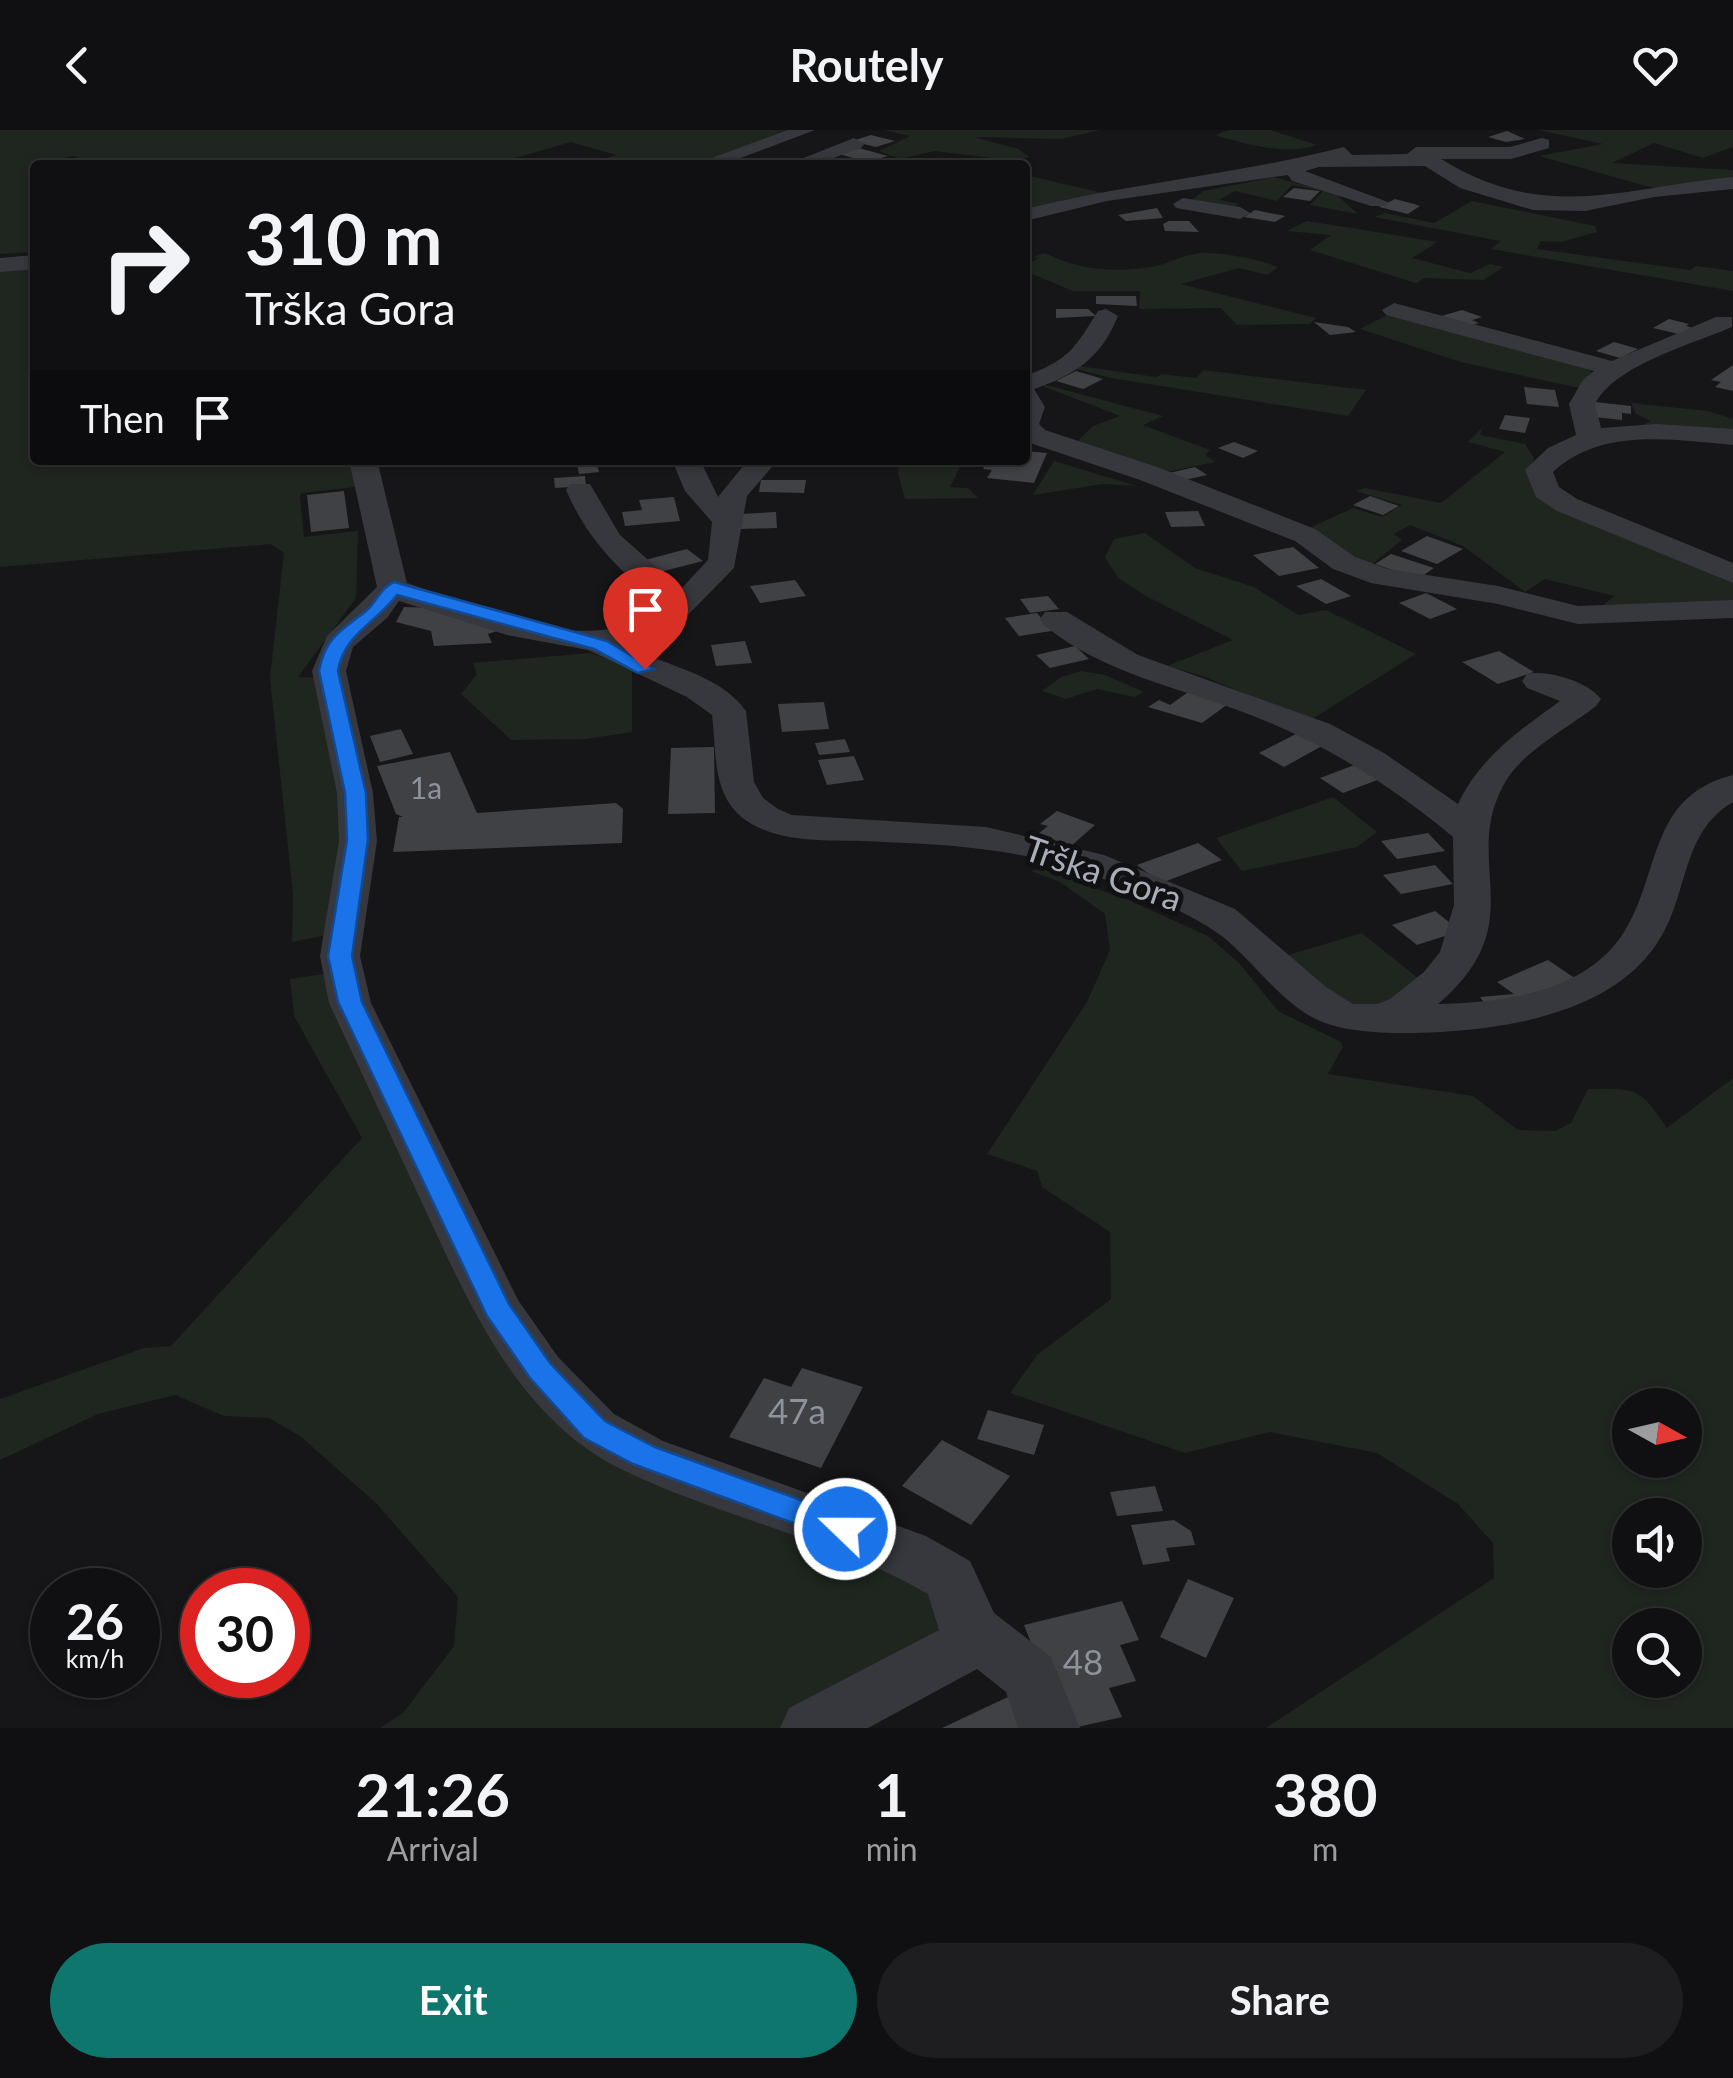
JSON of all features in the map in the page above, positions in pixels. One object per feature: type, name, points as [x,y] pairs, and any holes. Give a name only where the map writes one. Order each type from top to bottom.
[{"type":"street","points":[[719,160],[806,130]]},
{"type":"street","points":[[1030,214],[1107,195],[1294,168],[1418,130]]},
{"type":"street","points":[[810,160],[854,144]]},
{"type":"street","points":[[1319,161],[1511,148],[1547,152]]},
{"type":"street","points":[[1383,157],[1429,160],[1467,184],[1533,204],[1585,205],[1654,191],[1731,184]]},
{"type":"street","points":[[1294,168],[1299,177],[1378,202]]},
{"type":"street","points":[[1212,181],[1212,186],[1188,195],[1182,211],[1240,213]]},
{"type":"street","points":[[1030,224],[1110,215]]},
{"type":"street","points":[[0,264],[30,262]]},
{"type":"street","points":[[1394,310],[1614,369]]},
{"type":"street","points":[[1030,382],[1078,364],[1099,338],[1106,316]]},
{"type":"street","points":[[1590,439],[1582,404],[1592,385],[1614,369],[1724,322]]},
{"type":"street","points":[[1030,429],[1036,436],[1150,474],[1305,535],[1344,563],[1382,576],[1498,595],[1578,615],[1733,609]]},
{"type":"street","points":[[1733,437],[1652,432],[1590,439],[1562,450],[1543,466],[1540,478],[1546,491],[1607,523],[1733,574]]},
{"type":"street","points":[[364,465],[394,588],[374,614],[351,626],[332,653],[329,671],[356,793],[358,840],[340,956],[350,1002],[497,1309],[540,1370],[595,1429],[644,1456],[906,1554],[950,1578],[972,1630],[1030,1676],[1049,1728]]},
{"type":"street","points":[[687,465],[691,482],[704,502],[722,516]]},
{"type":"street","points":[[600,645],[638,636],[684,604],[723,562],[722,516],[736,489],[759,465]]},
{"type":"street","points":[[580,490],[596,524],[629,564],[684,604]]},
{"type":"street","name":"Trška Gora","points":[[394,588],[442,605],[600,645],[645,669],[708,692],[729,712],[735,782],[743,801],[757,816],[786,826],[1014,843],[1062,855],[1221,917],[1285,968],[1316,1001],[1336,1012],[1370,1020],[1504,1014],[1559,999],[1607,972],[1640,940],[1678,838],[1695,811],[1733,786]]},
{"type":"street","points":[[1056,619],[1077,638],[1104,652],[1260,706],[1366,754],[1420,789],[1471,833]]},
{"type":"street","points":[[1391,1017],[1436,984],[1466,951],[1476,914],[1471,833],[1487,780],[1584,700],[1539,681]]},
{"type":"street","points":[[811,1728],[960,1648],[972,1630]]},
{"type":"shaded area","points":[[0,130],[800,130],[712,160],[600,160],[616,155],[571,142],[509,160],[80,160],[75,156],[67,157],[70,160],[30,160],[30,252],[0,254]]},
{"type":"shaded area","points":[[884,130],[1100,130],[1061,139],[974,137],[1018,149],[1030,157],[1018,160],[935,151],[900,159],[879,151],[910,136]]},
{"type":"shaded area","points":[[1229,130],[1270,130],[1317,145],[1279,149],[1215,135]]},
{"type":"shaded area","points":[[1539,130],[1733,130],[1733,147],[1703,158],[1654,143],[1612,163],[1733,170],[1733,181],[1657,189],[1539,156],[1603,144]]},
{"type":"shaded area","points":[[1030,176],[1103,193],[1030,212]]},
{"type":"shaded area","points":[[1274,177],[1336,194],[1358,214],[1310,205],[1323,191],[1292,185],[1277,201],[1235,191],[1219,200],[1239,204],[1233,207],[1190,202],[1203,191]]},
{"type":"shaded area","points":[[1472,201],[1595,226],[1597,232],[1561,242],[1541,241],[1537,249],[1690,270],[1696,266],[1733,271],[1733,291],[1491,249],[1501,241],[1374,217],[1385,213],[1434,223]]},
{"type":"shaded area","points":[[1307,221],[1438,242],[1412,258],[1470,273],[1490,264],[1504,267],[1483,280],[1425,278],[1416,283],[1310,250],[1331,235],[1287,231]]},
{"type":"shaded area","points":[[1045,253],[1070,263],[1109,270],[1156,266],[1202,253],[1250,259],[1278,267],[1268,275],[1239,268],[1181,284],[1316,318],[1310,324],[1237,325],[1221,308],[1139,309],[1140,291],[1073,291],[1030,273],[1030,263],[1039,258],[1033,257]]},
{"type":"shaded area","points":[[30,268],[30,465],[351,465],[355,487],[301,493],[300,497],[304,537],[358,531],[356,598],[298,677],[323,678],[352,822],[331,934],[292,942],[293,894],[270,678],[284,553],[271,544],[0,567],[0,270]]},
{"type":"shaded area","points":[[1391,313],[1590,370],[1593,375],[1582,387],[1574,387],[1461,362],[1360,329]]},
{"type":"shaded area","points":[[1079,366],[1156,377],[1162,374],[1196,378],[1203,370],[1366,390],[1348,416],[1111,378],[1076,369]]},
{"type":"shaded area","points":[[1047,381],[1046,385],[1163,416],[1143,425],[1210,450],[1205,455],[1215,462],[1166,472],[1075,444],[1093,426],[1120,416],[1035,383]]},
{"type":"shaded area","points":[[1631,403],[1708,411],[1733,419],[1733,434],[1637,427],[1651,421],[1636,414]]},
{"type":"shaded area","points":[[1483,427],[1480,435],[1525,444],[1534,458],[1532,487],[1733,580],[1733,601],[1599,609],[1614,596],[1545,579],[1525,592],[1463,546],[1410,525],[1394,534],[1402,540],[1370,566],[1307,529],[1353,508],[1382,517],[1402,505],[1356,491],[1365,488],[1441,503],[1505,452],[1468,442]]},
{"type":"shaded area","points":[[1054,461],[1137,486],[1102,484],[1033,495]]},
{"type":"shaded area","points":[[899,465],[960,467],[950,487],[968,488],[978,498],[905,499]]},
{"type":"shaded area","points":[[1145,533],[1195,568],[1254,587],[1298,615],[1326,610],[1416,654],[1309,721],[1203,676],[1167,666],[1233,640],[1118,578],[1105,557],[1114,539]]},
{"type":"shaded area","points":[[590,653],[632,668],[632,732],[586,739],[511,740],[461,694],[477,674],[473,663]]},
{"type":"shaded area","points":[[1081,671],[1105,675],[1144,692],[1134,697],[1097,689],[1066,699],[1042,691],[1061,677]]},
{"type":"shaded area","points":[[1333,797],[1377,832],[1357,847],[1242,871],[1216,838]]},
{"type":"shaded area","points":[[1042,869],[1126,899],[1208,936],[1239,963],[1278,1011],[1341,1042],[1343,1047],[1328,1074],[1473,1096],[1518,1130],[1555,1131],[1571,1123],[1588,1089],[1636,1093],[1667,1128],[1733,1078],[1733,1728],[1266,1728],[1494,1578],[1493,1543],[1458,1504],[1377,1453],[1270,1432],[1185,1453],[1010,1393],[1037,1355],[1111,1299],[1110,1232],[1042,1187],[1037,1171],[987,1154],[1087,1002],[1110,950],[1105,914],[1060,882],[1031,871]]},
{"type":"shaded area","points":[[1362,933],[1419,979],[1381,1011],[1349,1009],[1285,956]]},
{"type":"shaded area","points":[[329,973],[546,1392],[943,1592],[951,1629],[786,1728],[380,1728],[403,1713],[454,1646],[458,1597],[376,1503],[300,1436],[269,1418],[224,1416],[175,1395],[98,1414],[0,1460],[0,1399],[144,1348],[171,1346],[362,1138],[294,1016],[290,979]]},
{"type":"building","points":[[1507,131],[1525,139],[1506,142],[1488,137]]},
{"type":"building","points":[[871,135],[895,141],[876,147],[852,141]]},
{"type":"building","points":[[855,147],[888,156],[861,160],[835,153]]},
{"type":"building","points":[[1294,188],[1320,191],[1310,201],[1283,197]]},
{"type":"building","points":[[1395,199],[1420,206],[1408,214],[1379,207]]},
{"type":"building","points":[[1157,208],[1163,218],[1126,221],[1118,215]]},
{"type":"building","points":[[1255,210],[1285,216],[1275,222],[1244,217]]},
{"type":"building","points":[[1189,221],[1199,232],[1165,231],[1163,224]]},
{"type":"building","points":[[1096,296],[1136,296],[1137,306],[1096,304]]},
{"type":"building","points":[[1056,309],[1088,309],[1096,316],[1056,318]]},
{"type":"building","points":[[1462,310],[1482,317],[1472,320],[1479,323],[1469,326],[1438,317]]},
{"type":"building","points":[[1669,319],[1693,328],[1683,335],[1653,328]]},
{"type":"building","points":[[1314,322],[1348,327],[1356,332],[1330,335]]},
{"type":"building","points":[[1614,342],[1638,349],[1620,358],[1596,351]]},
{"type":"building","points":[[1733,365],[1733,391],[1715,387],[1721,382],[1711,380]]},
{"type":"building","points":[[1076,371],[1103,379],[1083,389],[1056,381]]},
{"type":"building","points":[[1524,387],[1555,390],[1559,407],[1527,404]]},
{"type":"building","points":[[1595,402],[1631,406],[1631,414],[1622,413],[1622,420],[1594,417]]},
{"type":"building","points":[[1505,415],[1530,418],[1525,433],[1499,429]]},
{"type":"building","points":[[1234,442],[1258,451],[1243,458],[1218,448]]},
{"type":"building","points":[[1030,451],[1047,453],[1034,483],[987,478],[992,470],[983,469],[985,465],[1030,465]]},
{"type":"building","points":[[577,465],[597,465],[599,472],[579,474]]},
{"type":"building","points":[[1195,467],[1207,475],[1180,481],[1169,473]]},
{"type":"building","points":[[585,476],[586,486],[555,488],[554,478]]},
{"type":"building","points":[[761,480],[806,480],[804,493],[759,492]]},
{"type":"building","points":[[344,491],[349,528],[311,532],[307,495]]},
{"type":"building","points":[[1370,496],[1399,506],[1383,515],[1353,505]]},
{"type":"building","points":[[674,497],[680,521],[625,526],[622,512],[642,510],[639,500]]},
{"type":"building","points":[[1198,511],[1205,526],[1171,527],[1165,512]]},
{"type":"building","points":[[776,512],[777,528],[741,529],[741,514]]},
{"type":"building","points":[[1427,536],[1463,549],[1437,564],[1401,551]]},
{"type":"building","points":[[1293,547],[1319,568],[1279,576],[1253,555]]},
{"type":"building","points":[[687,549],[703,561],[660,572],[645,560]]},
{"type":"building","points":[[1391,554],[1434,568],[1418,579],[1375,564]]},
{"type":"building","points":[[1321,579],[1351,596],[1326,604],[1296,586]]},
{"type":"building","points":[[795,580],[806,596],[760,603],[750,586]]},
{"type":"building","points":[[1426,593],[1457,609],[1430,619],[1399,603]]},
{"type":"building","points":[[1048,596],[1059,609],[1030,613],[1020,599]]},
{"type":"building","points":[[404,607],[438,608],[500,630],[488,634],[492,643],[434,646],[431,631],[396,622]]},
{"type":"building","points":[[1037,613],[1052,631],[1019,636],[1005,618]]},
{"type":"building","points":[[745,641],[752,663],[716,666],[711,645]]},
{"type":"building","points":[[1075,646],[1089,659],[1050,668],[1036,655]]},
{"type":"building","points":[[1499,651],[1534,672],[1498,684],[1462,662]]},
{"type":"building","points":[[1191,690],[1228,704],[1202,723],[1148,707],[1159,700],[1170,705]]},
{"type":"building","points":[[824,702],[829,729],[782,732],[778,704]]},
{"type":"building","points":[[401,729],[413,754],[380,762],[370,736]]},
{"type":"building","points":[[1296,734],[1322,746],[1284,767],[1259,753]]},
{"type":"building","points":[[845,739],[850,752],[819,755],[815,743]]},
{"type":"building","points":[[714,747],[715,813],[668,814],[671,748]]},
{"type":"building","points":[[450,752],[477,813],[616,803],[623,809],[622,843],[393,852],[399,817],[403,817],[396,814],[377,766]]},
{"type":"building","points":[[854,756],[864,780],[827,785],[818,760]]},
{"type":"building","points":[[1357,764],[1380,779],[1343,793],[1320,778]]},
{"type":"building","points":[[1057,811],[1095,825],[1071,846],[1038,834],[1048,826],[1040,824]]},
{"type":"building","points":[[1428,833],[1445,851],[1397,859],[1381,841]]},
{"type":"building","points":[[1198,843],[1222,860],[1161,883],[1137,865]]},
{"type":"building","points":[[1435,865],[1453,884],[1401,894],[1383,875]]},
{"type":"building","points":[[1435,911],[1460,931],[1417,945],[1392,925]]},
{"type":"building","points":[[1548,960],[1579,981],[1489,1009],[1480,997],[1514,994],[1497,982]]},
{"type":"building","points":[[802,1368],[863,1387],[821,1468],[729,1437],[764,1378],[791,1387]]},
{"type":"building","points":[[988,1410],[1044,1425],[1034,1455],[977,1439]]},
{"type":"building","points":[[942,1440],[1010,1476],[971,1525],[902,1486]]},
{"type":"building","points":[[1155,1486],[1163,1511],[1117,1516],[1110,1492]]},
{"type":"building","points":[[1174,1520],[1191,1531],[1195,1545],[1166,1548],[1170,1561],[1143,1565],[1131,1525]]},
{"type":"building","points":[[1188,1579],[1234,1598],[1206,1658],[1160,1637]]},
{"type":"building","points":[[1122,1601],[1139,1640],[1120,1645],[1136,1681],[1109,1688],[1122,1717],[1073,1728],[1055,1703],[1024,1625]]},
{"type":"building","points":[[1010,1696],[1030,1728],[942,1728]]},
{"type":"route","points":[[645,669],[600,645],[442,605],[394,588],[374,614],[351,626],[332,653],[329,671],[332,700],[356,793],[358,840],[340,956],[350,1002],[497,1309],[540,1370],[595,1429],[644,1456],[845,1529]]}]
